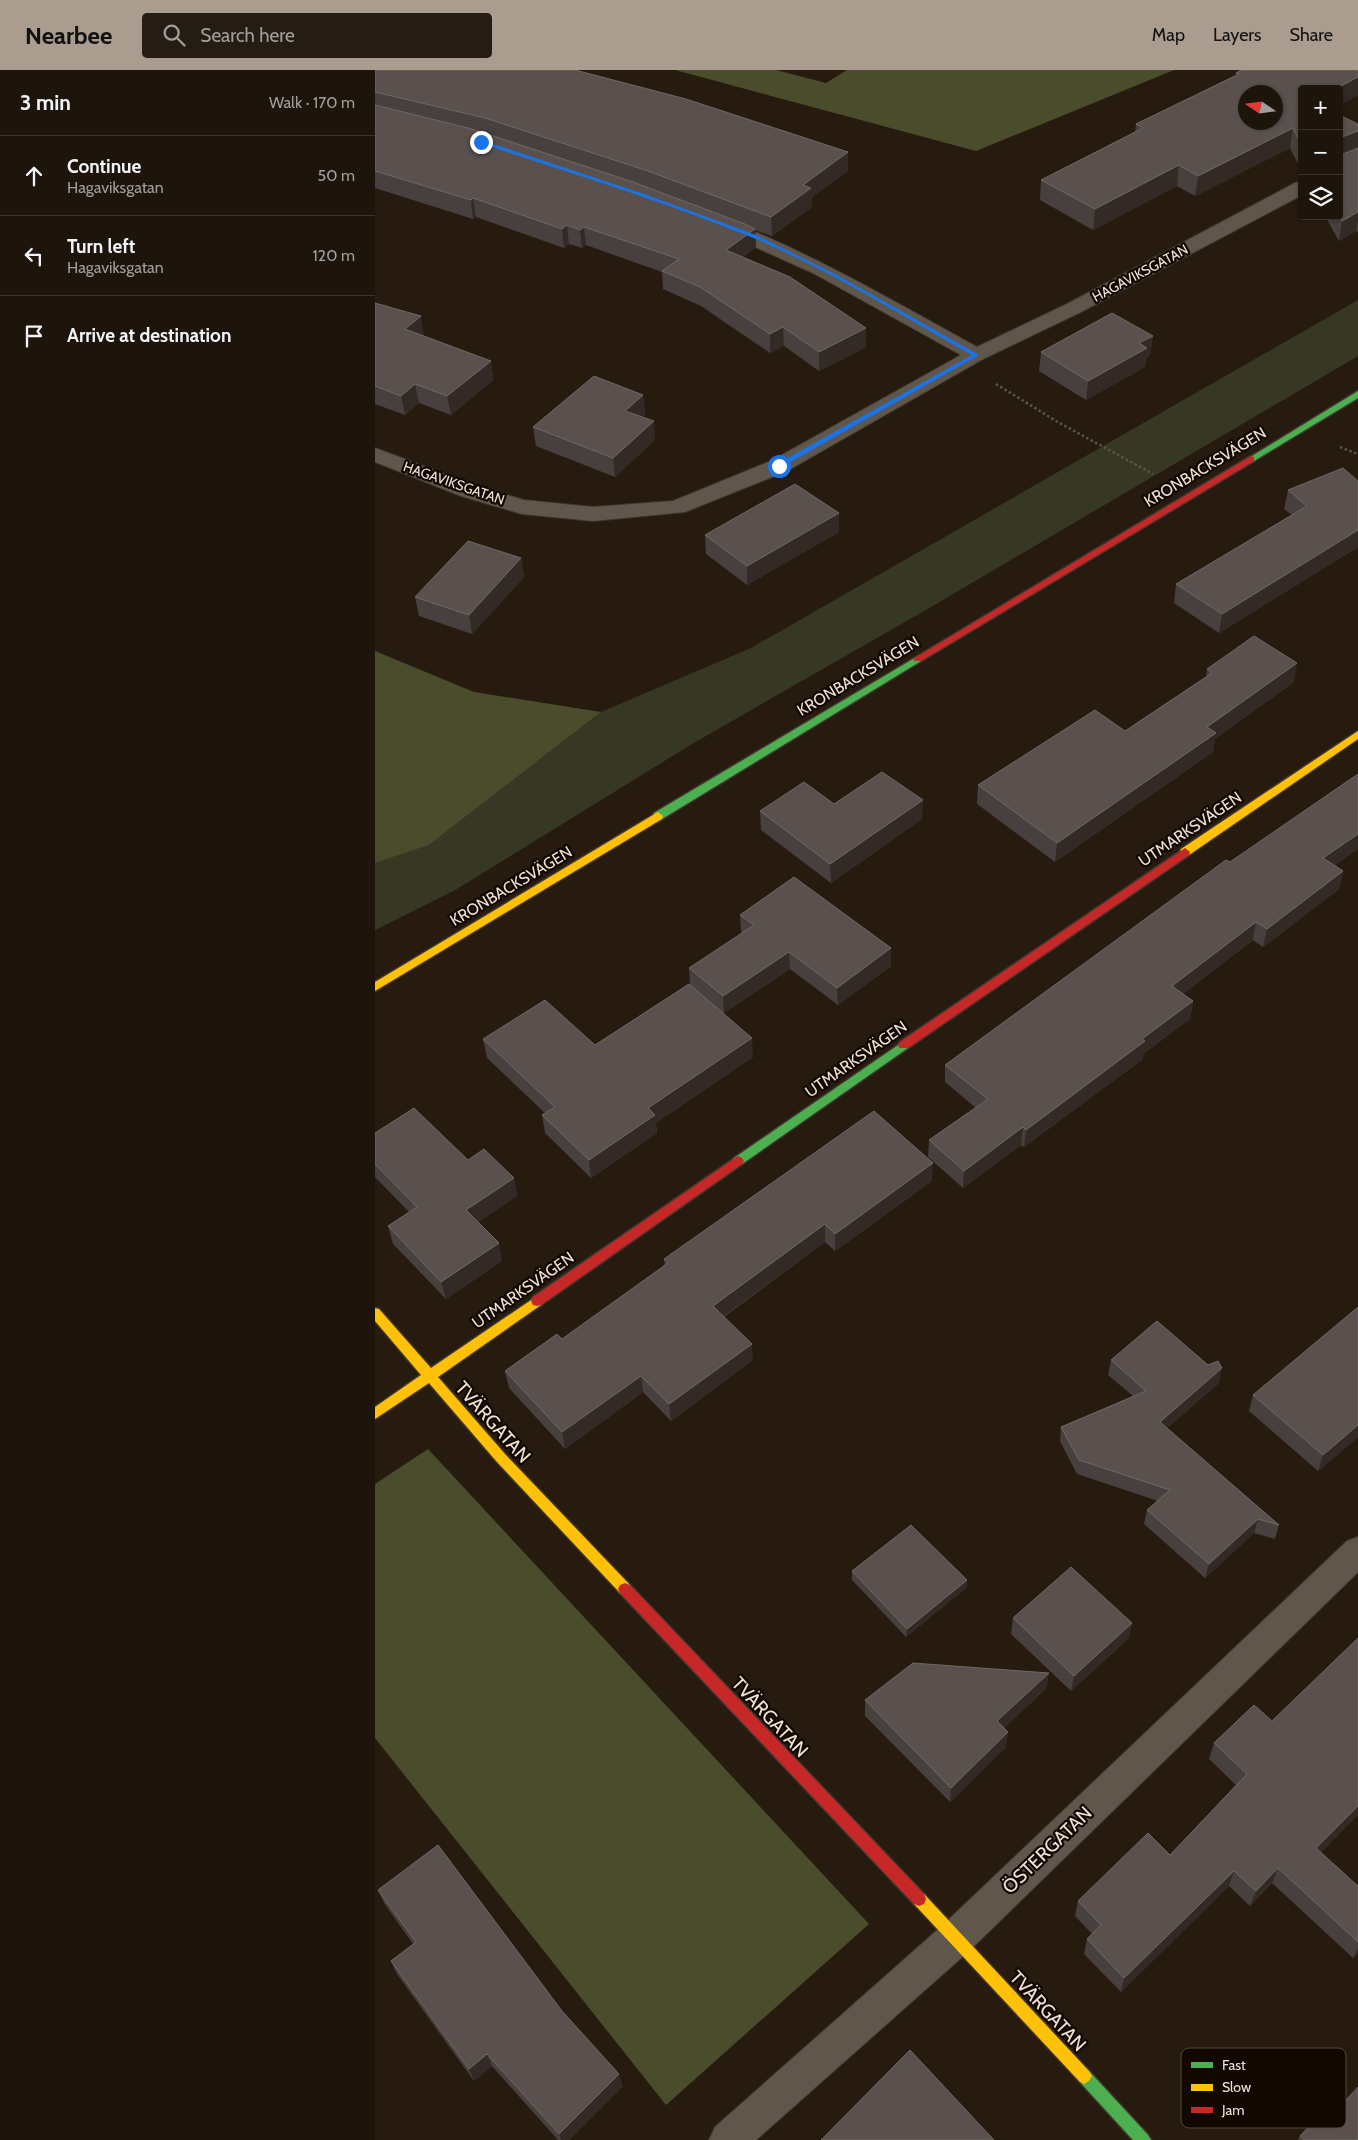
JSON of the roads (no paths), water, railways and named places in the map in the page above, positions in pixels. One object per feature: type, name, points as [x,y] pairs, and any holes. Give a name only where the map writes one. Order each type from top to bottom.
[{"type":"street","name":"HAGAVIKSGATAN","points":[[375,454],[469,491],[523,507],[593,514],[677,507],[779,466],[976,355],[1074,308],[1298,189]]},
{"type":"street","points":[[707,219],[754,236],[835,276],[976,355]]},
{"type":"street","name":"KRONBACKSVÄGEN","points":[[375,987],[1358,394]]},
{"type":"street","name":"UTMARKSVÄGEN","points":[[375,1414],[428,1375],[996,982],[1358,734]]},
{"type":"street","name":"TVÄRGATAN","points":[[375,1313],[501,1458],[956,1938],[1143,2140]]},
{"type":"street","name":"ÖSTERGATAN","points":[[728,2140],[956,1938],[1358,1551]]}]
